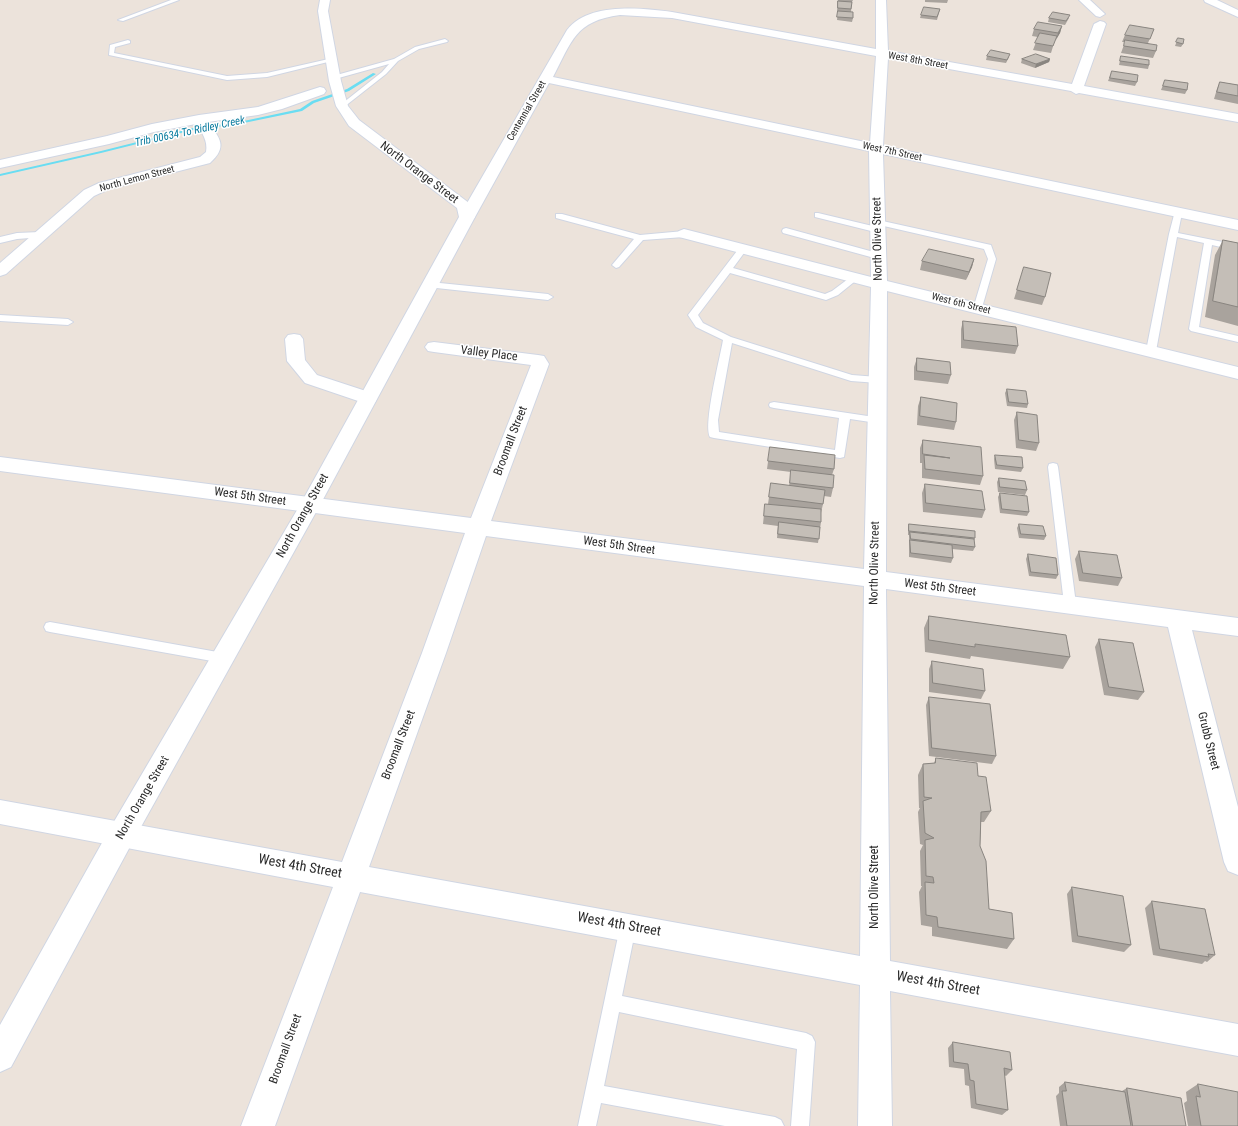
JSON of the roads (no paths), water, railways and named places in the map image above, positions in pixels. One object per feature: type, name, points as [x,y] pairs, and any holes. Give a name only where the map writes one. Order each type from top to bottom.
[{"type":"street","name":"North Orange Street","points":[[0,1056],[122,834],[310,505],[467,217],[464,206],[354,123],[342,106],[323,11],[325,0]]},
{"type":"street","name":"North Olive Street","points":[[875,1126],[875,580],[879,284],[876,149],[882,54],[880,0]]},
{"type":"street","points":[[1076,90],[1100,19],[1084,0]]},
{"type":"street","points":[[1209,0],[1238,14]]},
{"type":"street","name":"West 8th Street","points":[[597,14],[619,11],[672,15],[1076,90],[1238,118]]},
{"type":"street","name":"Centennial Street","points":[[467,217],[573,30],[583,21],[597,14]]},
{"type":"street","points":[[830,45],[862,42],[881,36]]},
{"type":"street","name":"West 7th Street","points":[[546,79],[1238,225]]},
{"type":"street","points":[[0,164],[109,140],[152,128],[204,126],[277,106],[320,91]]},
{"type":"street","name":"North Lemon Street","points":[[2,268],[89,193],[99,188],[205,160],[213,153],[214,146],[204,126]]},
{"type":"street","name":"West 6th Street","points":[[684,234],[1238,373]]},
{"type":"street","points":[[294,339],[296,361],[311,379],[368,398]]},
{"type":"street","name":"Valley Place","points":[[434,347],[538,360],[540,364]]},
{"type":"street","name":"Broomall Street","points":[[258,1126],[434,653],[478,527],[540,364]]},
{"type":"street","name":"West 5th Street","points":[[0,464],[1238,627]]},
{"type":"street","name":"Grubb Street","points":[[1178,620],[1238,862]]},
{"type":"street","name":"West 4th Street","points":[[0,812],[1238,1040]]},
{"type":"lane","points":[[121,20],[176,0]]},
{"type":"lane","points":[[342,106],[384,73],[396,60],[417,48],[445,41]]},
{"type":"lane","points":[[128,42],[112,46],[111,54],[227,78],[246,79],[396,60]]},
{"type":"lane","points":[[1151,351],[1178,213]]},
{"type":"lane","points":[[818,215],[988,247],[992,259],[978,308]]},
{"type":"lane","points":[[559,216],[640,238],[684,234]]},
{"type":"lane","points":[[786,231],[878,256]]},
{"type":"lane","points":[[1173,234],[1238,248]]},
{"type":"lane","points":[[0,240],[17,236],[40,235]]},
{"type":"lane","points":[[616,265],[640,238]]},
{"type":"lane","points":[[1208,242],[1194,329],[1238,339]]},
{"type":"lane","points":[[743,249],[693,315],[699,325],[728,339],[851,378],[878,380]]},
{"type":"lane","points":[[727,269],[826,297],[835,293],[855,278]]},
{"type":"lane","points":[[430,284],[548,297]]},
{"type":"lane","points":[[0,318],[68,322]]},
{"type":"lane","points":[[728,339],[713,420],[714,435],[840,454],[845,415]]},
{"type":"lane","points":[[774,405],[877,420]]},
{"type":"lane","points":[[1054,467],[1070,604]]},
{"type":"lane","points":[[50,628],[223,658]]},
{"type":"lane","points":[[587,1126],[628,927]]},
{"type":"lane","points":[[612,1002],[806,1042],[800,1126]]},
{"type":"lane","points":[[594,1093],[775,1126]]},
{"type":"waterway","name":"Trib 00634 To Ridley Creek","points":[[0,175],[193,129],[239,123],[301,110],[313,102],[348,90],[374,74]]}]
